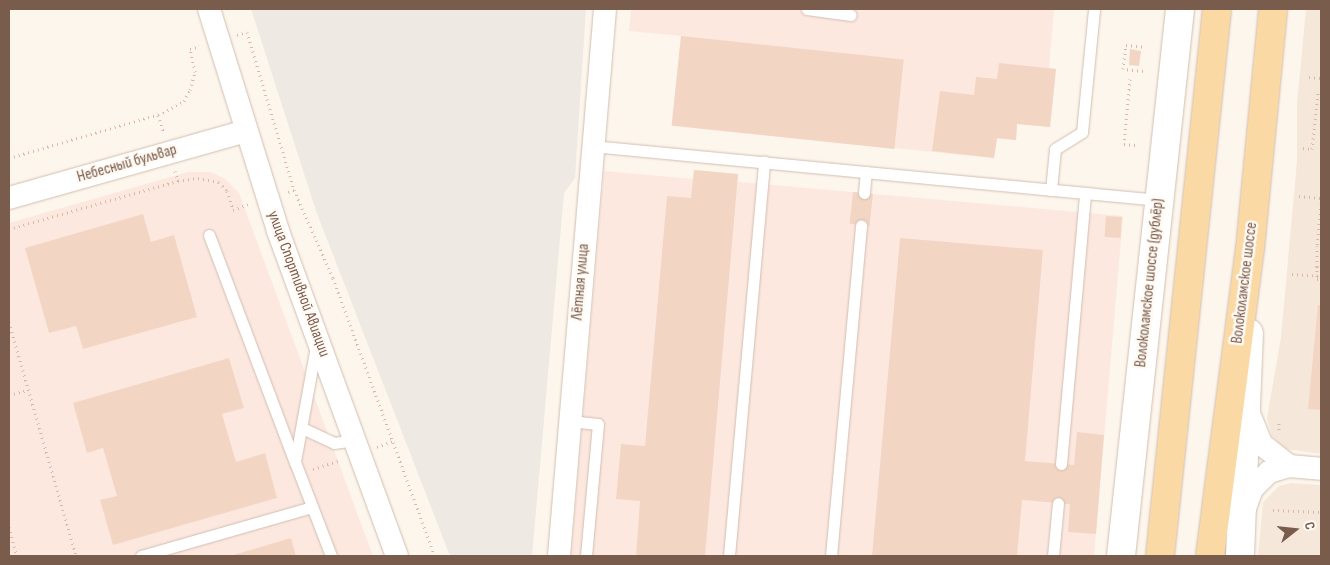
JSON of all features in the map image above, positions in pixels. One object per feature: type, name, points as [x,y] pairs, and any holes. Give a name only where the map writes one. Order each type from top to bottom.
[{"type":"main road","points":[[1160,556],[1217,9]]},
{"type":"main road","name":"Волоколамское шоссе","points":[[1210,556],[1250,250],[1273,9]]},
{"type":"street","name":"улица Спортивной Авиации","points":[[210,9],[245,131],[397,556]]},
{"type":"street","name":"Лётная улица","points":[[559,556],[605,9]]},
{"type":"street","name":"Волоколамское шоссе (дублёр)","points":[[1121,556],[1180,9]]},
{"type":"street","points":[[1268,56],[1283,9]]},
{"type":"street","name":"Небесный бульвар","points":[[9,198],[245,131]]},
{"type":"street","points":[[1240,556],[1248,410],[1250,250]]},
{"type":"street","points":[[1248,410],[1261,444],[1290,466]]},
{"type":"street","points":[[1242,518],[1259,479],[1278,468],[1290,466],[1321,469]]},
{"type":"lane","points":[[807,9],[851,15]]},
{"type":"lane","points":[[1052,190],[1055,149],[1082,132],[1094,9]]},
{"type":"lane","points":[[592,146],[1160,200]]},
{"type":"lane","points":[[729,556],[764,162]]},
{"type":"lane","points":[[864,193],[866,172]]},
{"type":"lane","points":[[1062,464],[1085,193]]},
{"type":"lane","points":[[831,556],[861,225]]},
{"type":"lane","points":[[210,235],[331,556]]},
{"type":"lane","points":[[296,462],[318,337]]},
{"type":"lane","points":[[570,422],[598,424],[586,556]]},
{"type":"lane","points":[[302,428],[334,443],[355,440]]},
{"type":"lane","points":[[1053,556],[1058,503]]},
{"type":"lane","points":[[141,556],[312,507]]},
{"type":"path","points":[[9,158],[163,113],[184,101],[190,90],[195,72],[190,49],[247,32]]},
{"type":"path","points":[[1143,71],[1123,69],[1126,44],[1136,48],[1146,47]]},
{"type":"path","points":[[1309,77],[1321,78]]},
{"type":"path","points":[[1130,79],[1124,144],[1135,146]]},
{"type":"path","points":[[1303,148],[1312,149],[1318,93]]},
{"type":"path","points":[[9,229],[178,181]]},
{"type":"path","points":[[294,190],[333,278],[435,556]]},
{"type":"path","points":[[1299,196],[1321,198]]},
{"type":"path","points":[[1292,274],[1320,277],[1321,204]]},
{"type":"path","points":[[9,322],[76,556]]},
{"type":"path","points":[[9,395],[28,390]]},
{"type":"path","points":[[1279,433],[1280,421]]},
{"type":"path","points":[[1273,510],[1321,512]]},
{"type":"path","points":[[9,527],[17,556]]},
{"type":"shaded area","points":[[251,9],[586,9],[575,178],[564,193],[532,556],[450,556],[316,211]]},
{"type":"shaded area","points":[[631,9],[1054,9],[1049,68],[1056,69],[1050,127],[1017,124],[1016,140],[997,139],[994,158],[672,126],[681,36],[629,31]]},
{"type":"shaded area","points":[[1306,9],[1321,9],[1321,454],[1286,449],[1272,436],[1267,418],[1281,337],[1297,161],[1297,104]]},
{"type":"shaded area","points":[[694,170],[738,174],[738,182],[1123,216],[1094,556],[571,556],[604,171],[693,179]]},
{"type":"shaded area","points":[[188,172],[210,172],[224,178],[239,193],[373,556],[9,556],[9,223]]},
{"type":"shaded area","points":[[1291,483],[1321,485],[1321,556],[1258,556],[1263,502],[1279,486]]},
{"type":"building","points":[[681,36],[904,59],[894,149],[672,126]]},
{"type":"building","points":[[1130,49],[1141,51],[1139,66],[1129,65]]},
{"type":"building","points":[[999,63],[1056,69],[1050,127],[1017,124],[1016,140],[997,138],[994,158],[932,151],[940,91],[974,95],[976,77],[997,79]]},
{"type":"building","points":[[694,170],[738,174],[705,556],[636,556],[640,501],[616,499],[621,444],[645,446],[667,196],[691,198]]},
{"type":"building","points":[[853,192],[873,194],[870,226],[850,224]]},
{"type":"building","points":[[143,214],[151,242],[174,235],[197,317],[83,349],[76,326],[49,333],[25,248]]},
{"type":"building","points":[[1106,216],[1122,217],[1120,238],[1105,237]]},
{"type":"building","points":[[900,238],[1043,250],[1025,461],[1074,465],[1077,432],[1104,435],[1096,534],[1068,532],[1070,504],[1022,500],[1017,556],[872,556]]},
{"type":"building","points":[[1318,305],[1321,305],[1321,410],[1308,409]]},
{"type":"building","points":[[229,358],[244,408],[222,414],[236,462],[265,453],[277,498],[113,545],[100,500],[117,496],[103,448],[87,453],[73,403]]},
{"type":"building","points":[[291,538],[296,556],[230,556]]}]
